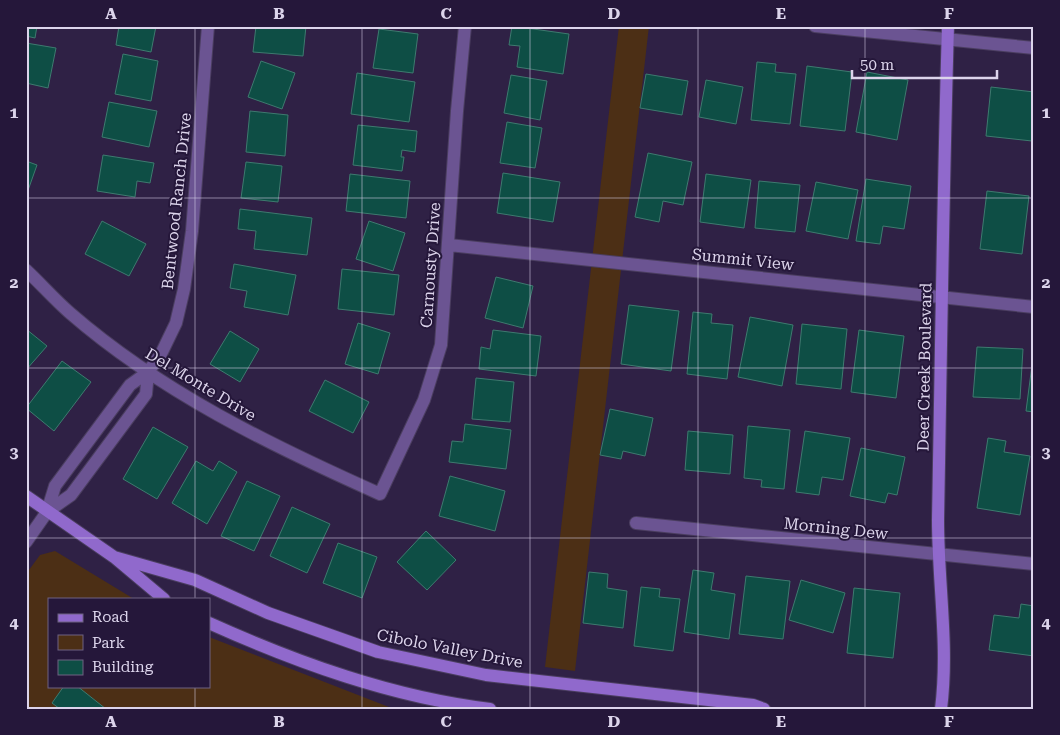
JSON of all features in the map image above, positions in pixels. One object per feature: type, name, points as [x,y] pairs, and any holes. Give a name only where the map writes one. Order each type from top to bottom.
[{"type":"main road","name":"Deer Creek Boulevard","points":[[941,709],[945,642],[938,527],[941,296],[948,26]]},
{"type":"main road","name":"Cibolo Valley Drive","points":[[26,496],[114,557],[163,598]]},
{"type":"main road","name":"Cibolo Valley Drive","points":[[114,557],[195,580],[268,613],[378,652],[486,675],[753,705],[764,709]]},
{"type":"main road","points":[[210,623],[256,644],[369,684],[490,709]]},
{"type":"street","name":"Bentwood Ranch Drive","points":[[26,542],[47,512],[55,486],[130,385],[148,372],[161,354],[176,323],[184,289],[192,231],[208,26]]},
{"type":"street","name":"Carnousty Drive","points":[[380,494],[424,400],[441,345],[457,111],[465,26]]},
{"type":"street","points":[[815,26],[1034,48]]},
{"type":"street","name":"Summit View","points":[[449,245],[1034,307]]},
{"type":"street","name":"Del Monte Drive","points":[[26,270],[69,312],[116,350],[190,399],[238,427],[299,458],[380,494]]},
{"type":"street","name":"Bentwood Ranch Drive","points":[[47,512],[71,495],[146,394],[148,372]]},
{"type":"street","name":"Morning Dew","points":[[636,523],[1034,564]]},
{"type":"green space","points":[[619,26],[649,26],[575,671],[545,667]]},
{"type":"green space","points":[[55,551],[132,598],[48,598],[48,688],[210,688],[210,637],[394,709],[26,709],[26,574],[40,555]]},
{"type":"building","points":[[26,26],[37,26],[35,38],[26,36]]},
{"type":"building","points":[[119,26],[156,26],[151,52],[116,45]]},
{"type":"building","points":[[256,26],[306,26],[303,56],[253,52]]},
{"type":"building","points":[[512,26],[569,34],[563,74],[517,67],[520,46],[509,45]]},
{"type":"building","points":[[379,29],[418,34],[413,73],[373,68]]},
{"type":"building","points":[[26,43],[56,48],[48,88],[26,83]]},
{"type":"building","points":[[123,54],[158,61],[151,101],[115,94]]},
{"type":"building","points":[[261,61],[295,73],[282,109],[248,97]]},
{"type":"building","points":[[757,62],[776,64],[775,72],[796,74],[790,124],[751,120]]},
{"type":"building","points":[[807,66],[852,72],[845,131],[800,126]]},
{"type":"building","points":[[867,72],[908,80],[897,140],[856,132]]},
{"type":"building","points":[[357,73],[415,82],[409,122],[351,114]]},
{"type":"building","points":[[646,74],[688,81],[682,115],[640,108]]},
{"type":"building","points":[[511,75],[547,81],[540,120],[504,113]]},
{"type":"building","points":[[706,80],[743,87],[736,124],[699,117]]},
{"type":"building","points":[[991,87],[1034,92],[1032,141],[986,136]]},
{"type":"building","points":[[26,92],[28,92],[26,129]]},
{"type":"building","points":[[109,102],[157,111],[149,147],[102,137]]},
{"type":"building","points":[[250,111],[288,115],[285,156],[246,152]]},
{"type":"building","points":[[507,122],[542,128],[535,168],[500,163]]},
{"type":"building","points":[[358,125],[417,131],[415,152],[402,150],[401,157],[404,157],[402,171],[353,165]]},
{"type":"building","points":[[648,153],[692,162],[683,205],[663,201],[659,222],[635,217]]},
{"type":"building","points":[[103,155],[154,163],[150,183],[137,181],[135,197],[97,191]]},
{"type":"building","points":[[26,161],[37,165],[26,196]]},
{"type":"building","points":[[246,162],[282,166],[278,202],[241,198]]},
{"type":"building","points":[[503,173],[560,182],[553,222],[497,213]]},
{"type":"building","points":[[350,174],[410,181],[406,218],[346,211]]},
{"type":"building","points":[[706,174],[751,180],[744,228],[700,222]]},
{"type":"building","points":[[866,179],[911,186],[904,229],[883,226],[880,244],[856,241]]},
{"type":"building","points":[[759,181],[800,185],[795,232],[755,228]]},
{"type":"building","points":[[816,182],[858,190],[848,239],[806,231]]},
{"type":"building","points":[[987,191],[1029,196],[1022,254],[980,249]]},
{"type":"building","points":[[240,209],[312,218],[307,255],[254,249],[256,231],[238,229]]},
{"type":"building","points":[[102,221],[146,244],[129,276],[85,254]]},
{"type":"building","points":[[369,221],[405,233],[393,271],[356,259]]},
{"type":"building","points":[[234,264],[296,275],[288,315],[244,307],[247,291],[230,288]]},
{"type":"building","points":[[342,269],[399,275],[394,315],[338,309]]},
{"type":"building","points":[[496,277],[533,286],[523,328],[485,318]]},
{"type":"building","points":[[629,305],[679,311],[671,371],[621,364]]},
{"type":"building","points":[[693,312],[712,314],[711,323],[733,325],[727,379],[687,374]]},
{"type":"building","points":[[750,317],[793,325],[782,386],[738,377]]},
{"type":"building","points":[[358,323],[390,333],[378,374],[345,364]]},
{"type":"building","points":[[802,324],[847,329],[841,389],[796,384]]},
{"type":"building","points":[[26,329],[47,346],[26,370]]},
{"type":"building","points":[[493,330],[541,336],[536,376],[479,369],[481,347],[490,349]]},
{"type":"building","points":[[859,330],[904,336],[896,398],[851,392]]},
{"type":"building","points":[[230,331],[259,349],[240,382],[210,364]]},
{"type":"building","points":[[977,347],[1023,349],[1020,399],[973,397]]},
{"type":"building","points":[[62,361],[91,382],[54,431],[26,408]]},
{"type":"building","points":[[1032,365],[1034,365],[1034,412],[1026,411]]},
{"type":"building","points":[[476,378],[514,382],[510,422],[472,419]]},
{"type":"building","points":[[325,380],[369,402],[353,433],[309,411]]},
{"type":"building","points":[[610,409],[653,418],[645,456],[623,451],[621,459],[600,455]]},
{"type":"building","points":[[465,424],[511,430],[506,469],[449,462],[452,441],[463,442]]},
{"type":"building","points":[[748,426],[790,430],[784,489],[761,487],[762,480],[744,478]]},
{"type":"building","points":[[153,427],[188,447],[157,499],[123,479]]},
{"type":"building","points":[[688,431],[733,435],[730,474],[685,470]]},
{"type":"building","points":[[805,431],[850,438],[843,480],[822,477],[819,495],[796,492]]},
{"type":"building","points":[[988,438],[1006,441],[1004,452],[1030,456],[1020,515],[977,508]]},
{"type":"building","points":[[861,448],[905,457],[897,495],[888,493],[885,503],[850,496]]},
{"type":"building","points":[[196,461],[213,471],[219,461],[237,472],[207,524],[172,503]]},
{"type":"building","points":[[450,476],[505,491],[495,531],[439,516]]},
{"type":"building","points":[[247,481],[280,496],[254,551],[221,536]]},
{"type":"building","points":[[292,507],[330,524],[307,573],[270,556]]},
{"type":"building","points":[[426,531],[456,560],[427,590],[397,562]]},
{"type":"building","points":[[338,543],[377,557],[362,598],[323,583]]},
{"type":"building","points":[[693,570],[714,573],[711,590],[735,594],[729,639],[684,632]]},
{"type":"building","points":[[589,572],[608,574],[607,588],[627,591],[623,628],[583,623]]},
{"type":"building","points":[[746,576],[790,581],[783,639],[739,634]]},
{"type":"building","points":[[801,580],[845,593],[833,633],[789,620]]},
{"type":"building","points":[[641,587],[660,589],[659,597],[680,599],[673,651],[634,646]]},
{"type":"building","points":[[854,588],[900,593],[893,658],[847,653]]},
{"type":"building","points":[[1021,604],[1034,606],[1034,656],[989,650],[994,615],[1019,618]]},
{"type":"building","points":[[63,688],[80,688],[106,709],[60,709],[52,703]]}]
